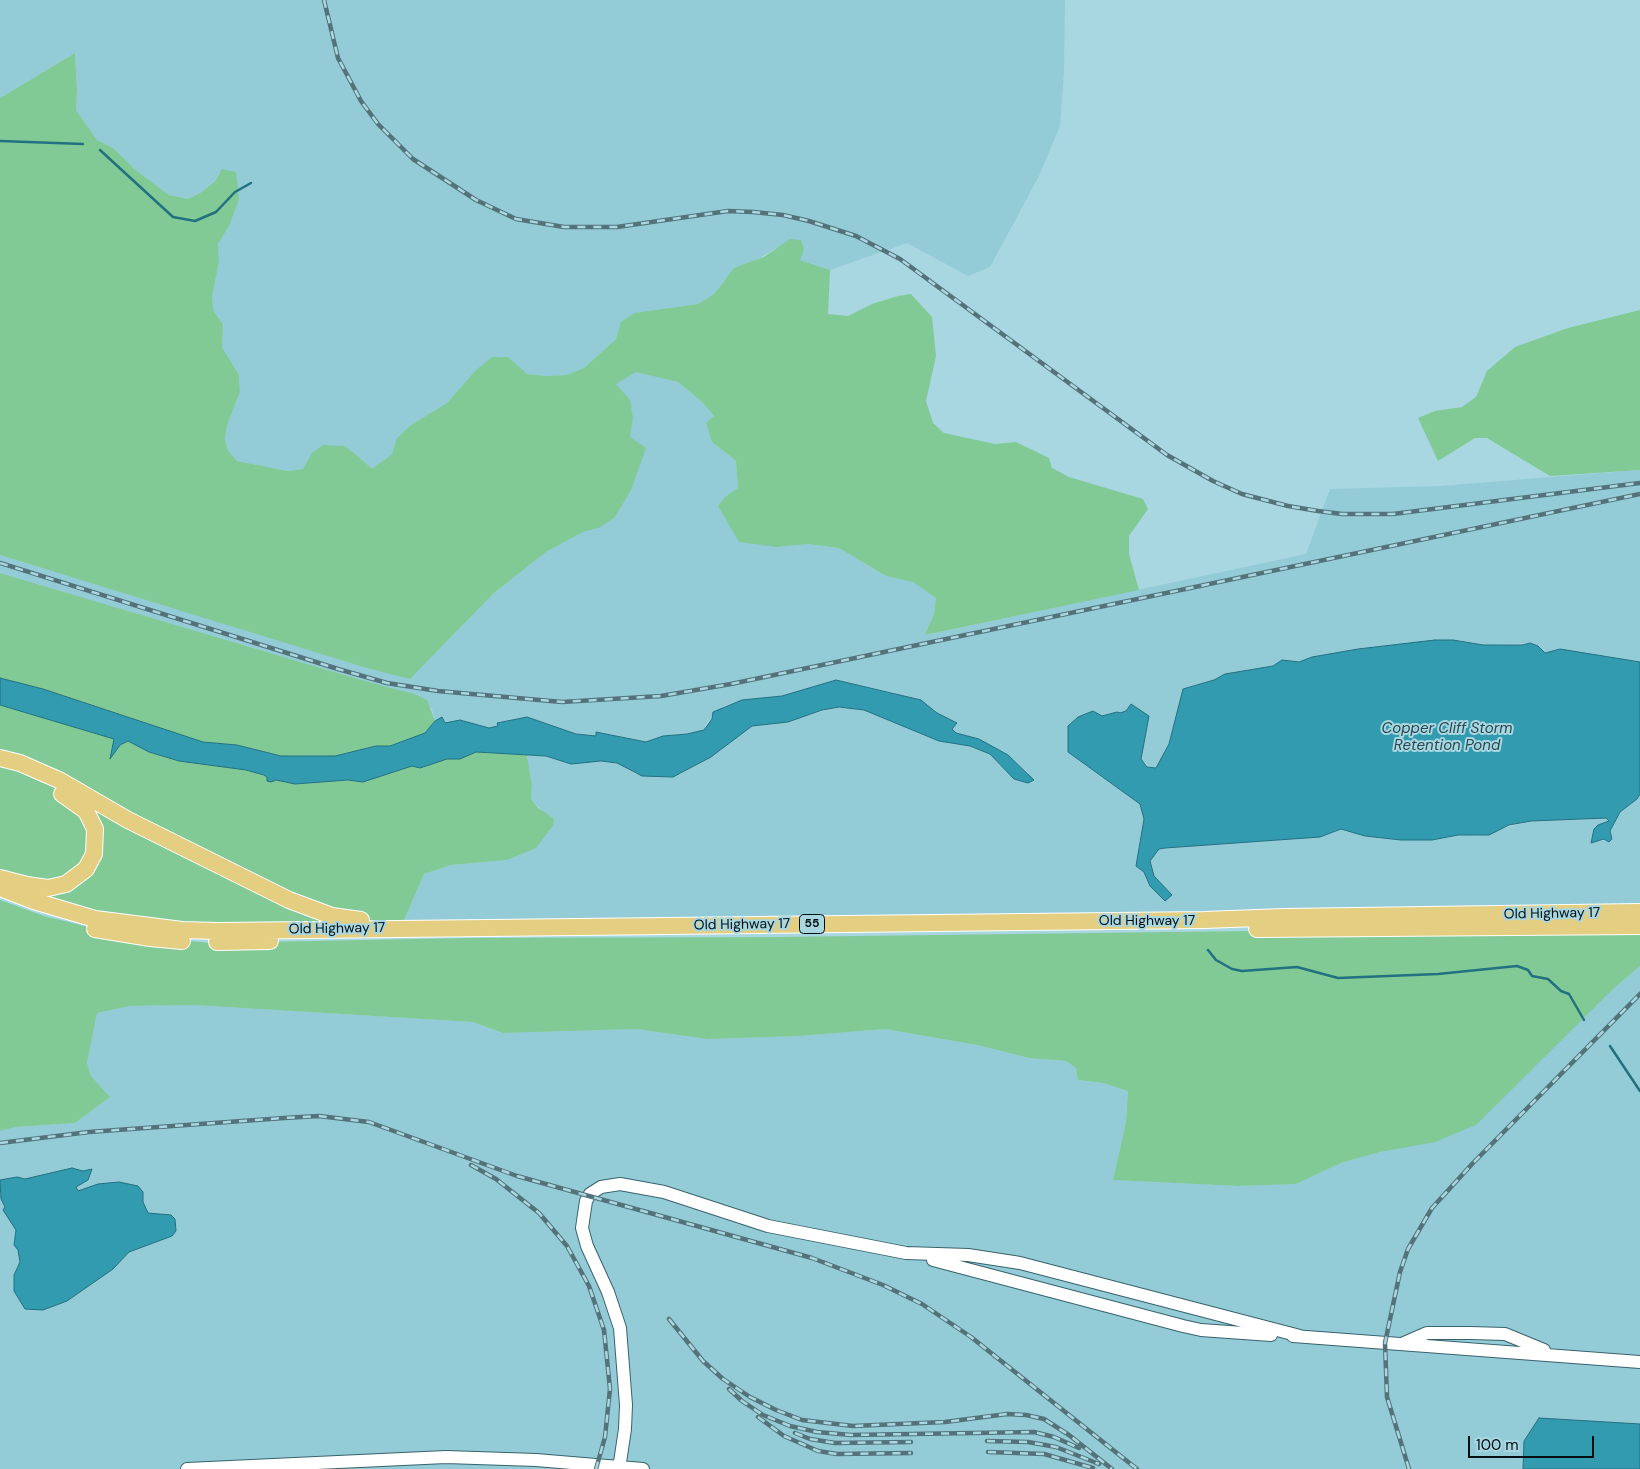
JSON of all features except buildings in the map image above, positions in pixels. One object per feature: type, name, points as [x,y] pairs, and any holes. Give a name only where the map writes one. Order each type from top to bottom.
[{"type":"main road","points":[[0,758],[20,763],[59,780],[128,820],[288,900],[332,916],[370,920],[397,928]]},
{"type":"main road","points":[[0,769],[43,784],[78,804],[92,820],[95,837],[92,861],[81,874],[66,884],[48,888],[26,886],[0,878]]},
{"type":"main road","name":"Old Highway 17","points":[[0,888],[34,901],[95,918],[182,930],[1204,920],[1284,917],[1468,916],[1640,912]]},
{"type":"main road","name":"Old Highway 17","points":[[0,899],[45,916],[117,934],[210,942],[417,937],[769,936],[1640,926]]},
{"type":"street","points":[[619,1468],[626,1413],[623,1350],[615,1312],[587,1246],[582,1228],[582,1217],[590,1194],[601,1187],[620,1184],[664,1192],[768,1226],[905,1253],[1183,1326],[1242,1334],[1300,1336],[1403,1344],[1426,1333],[1505,1334],[1555,1355],[1640,1362]]},
{"type":"street","points":[[905,1253],[968,1255],[1030,1266],[1300,1336]]},
{"type":"street","points":[[187,1469],[446,1457],[527,1460],[643,1469]]},
{"type":"shaded area","points":[[0,0],[1065,0],[1064,72],[1060,126],[1039,176],[990,267],[968,276],[907,243],[830,270],[800,260],[800,257],[776,248],[724,280],[714,294],[698,304],[670,308],[622,322],[616,339],[584,368],[566,375],[547,376],[527,374],[518,367],[475,371],[447,403],[411,425],[397,438],[392,454],[371,470],[354,453],[308,461],[303,469],[288,471],[237,461],[227,449],[225,439],[227,425],[240,392],[239,375],[222,347],[223,324],[214,312],[212,297],[219,262],[218,244],[229,226],[222,169],[215,180],[200,193],[188,199],[169,195],[138,172],[113,148],[97,140],[76,110],[75,53],[0,98]]},
{"type":"shaded area","points":[[636,371],[678,382],[702,402],[715,417],[706,423],[712,442],[736,461],[738,489],[725,497],[777,547],[808,544],[839,548],[886,576],[913,582],[936,597],[934,614],[926,635],[1306,554],[1330,489],[1440,486],[1640,470],[1640,662],[1560,649],[1545,653],[1538,646],[1530,643],[1483,645],[1453,640],[1358,649],[1312,657],[1299,662],[1282,660],[1273,666],[1225,674],[1214,680],[1183,689],[1169,744],[1159,766],[1151,768],[1141,759],[1149,716],[1132,704],[1126,711],[1120,713],[1102,716],[1093,711],[1078,717],[1068,726],[1068,752],[1140,804],[1144,819],[1139,844],[1139,859],[1150,886],[1164,901],[1172,895],[1154,876],[1150,861],[1159,849],[1320,837],[1341,829],[1365,836],[1401,840],[1432,840],[1458,835],[1477,836],[1531,821],[1606,818],[1609,821],[1598,825],[1594,829],[1591,843],[1612,839],[1610,831],[1620,812],[1637,799],[1640,794],[1640,911],[401,927],[424,874],[451,865],[507,860],[546,815],[531,799],[532,786],[527,755],[546,756],[571,764],[585,761],[617,763],[635,774],[679,775],[711,757],[752,726],[788,722],[830,708],[852,708],[872,712],[939,741],[970,746],[990,754],[1014,779],[1029,773],[1008,755],[979,739],[956,733],[952,729],[957,724],[937,713],[926,703],[913,698],[903,698],[895,693],[836,680],[782,696],[742,700],[724,706],[705,725],[705,730],[663,736],[646,742],[599,732],[596,732],[596,736],[576,734],[527,717],[497,723],[498,726],[489,728],[460,720],[445,723],[442,717],[435,721],[432,709],[414,694],[0,573],[0,555],[410,679],[494,593],[546,552],[583,532],[599,528],[630,437],[633,419],[615,384]]},
{"type":"shaded area","points":[[1640,966],[1640,1469],[0,1469],[0,1131],[16,1127],[75,1123],[110,1097],[91,1076],[87,1063],[97,1013],[130,1006],[194,1005],[473,1022],[503,1033],[636,1029],[707,1039],[800,1036],[885,1029],[977,1045],[1029,1058],[1066,1061],[1076,1068],[1078,1080],[1103,1083],[1128,1091],[1126,1122],[1113,1180],[1238,1186],[1296,1184],[1341,1163],[1380,1152],[1612,990]]},
{"type":"green space","points":[[75,53],[76,110],[97,140],[113,148],[138,172],[169,195],[188,199],[200,193],[215,181],[222,169],[236,172],[239,199],[229,226],[218,244],[219,262],[212,297],[214,312],[223,324],[222,347],[239,375],[240,392],[227,425],[225,439],[227,449],[237,461],[288,471],[303,469],[312,453],[323,445],[344,446],[372,469],[392,454],[397,438],[411,425],[447,403],[475,371],[492,357],[508,357],[527,374],[566,375],[584,368],[616,339],[621,322],[635,313],[698,304],[714,294],[734,268],[764,257],[790,239],[801,240],[804,249],[800,260],[830,270],[828,314],[848,316],[872,304],[911,294],[932,317],[936,356],[926,401],[933,423],[944,433],[995,444],[1016,442],[1049,458],[1052,468],[1069,477],[1143,499],[1148,509],[1129,536],[1129,554],[1139,590],[925,635],[934,614],[936,598],[913,582],[886,576],[839,548],[808,544],[777,547],[739,542],[718,506],[725,497],[738,488],[736,461],[712,442],[706,423],[714,416],[702,402],[678,382],[636,372],[616,384],[630,400],[633,419],[630,437],[646,448],[631,490],[615,517],[599,528],[583,532],[546,552],[494,593],[410,679],[367,668],[0,555],[0,98]]},
{"type":"green space","points":[[1640,310],[1640,470],[1550,476],[1487,438],[1475,438],[1438,461],[1418,418],[1435,411],[1462,407],[1476,397],[1487,371],[1515,347],[1568,328]]},
{"type":"green space","points":[[0,573],[414,694],[427,700],[435,721],[425,733],[390,746],[376,746],[335,756],[281,756],[238,745],[203,742],[43,689],[0,678]]},
{"type":"green space","points":[[0,705],[115,739],[111,757],[120,745],[128,741],[149,752],[179,761],[246,770],[295,784],[348,780],[363,782],[412,766],[420,768],[447,759],[460,759],[476,752],[527,755],[532,786],[531,799],[538,808],[553,818],[554,824],[536,848],[507,860],[451,865],[424,874],[401,927],[149,926],[0,887]]},
{"type":"green space","points":[[0,900],[44,916],[117,934],[210,943],[467,938],[779,937],[1640,926],[1640,966],[1612,990],[1476,1125],[1435,1142],[1380,1152],[1341,1163],[1296,1184],[1238,1186],[1113,1180],[1126,1122],[1128,1091],[1103,1083],[1078,1080],[1076,1068],[1066,1061],[1029,1058],[977,1045],[885,1029],[800,1036],[707,1039],[636,1029],[503,1033],[473,1022],[194,1005],[130,1006],[97,1013],[87,1063],[91,1076],[110,1097],[75,1123],[16,1127],[0,1131]]},
{"type":"water","name":"Copper Cliff Storm Retention Pond","points":[[1435,640],[1453,640],[1483,645],[1522,645],[1530,643],[1538,646],[1545,653],[1560,649],[1640,662],[1640,794],[1637,799],[1620,812],[1610,831],[1612,839],[1609,842],[1604,839],[1591,843],[1594,829],[1598,825],[1609,821],[1606,818],[1531,821],[1509,825],[1489,835],[1458,835],[1432,840],[1401,840],[1365,836],[1341,829],[1320,837],[1165,848],[1159,849],[1150,861],[1154,876],[1172,895],[1165,901],[1150,886],[1144,872],[1136,866],[1144,819],[1140,804],[1068,752],[1068,726],[1078,717],[1093,711],[1102,716],[1120,713],[1126,711],[1131,704],[1149,716],[1141,759],[1147,767],[1156,768],[1169,744],[1183,689],[1214,680],[1225,674],[1273,666],[1282,660],[1299,662],[1312,657],[1358,649]]},
{"type":"water","points":[[0,678],[43,689],[203,742],[237,745],[281,756],[335,756],[376,746],[390,746],[425,733],[435,721],[442,717],[445,723],[460,720],[489,728],[498,726],[497,723],[527,717],[576,734],[596,736],[596,732],[646,742],[663,736],[704,730],[712,719],[713,712],[742,700],[782,696],[836,680],[921,700],[937,713],[957,723],[952,729],[956,733],[979,739],[1008,755],[1034,780],[1028,783],[1014,779],[990,754],[970,746],[939,741],[864,710],[839,707],[822,710],[788,722],[752,726],[711,757],[673,777],[642,776],[617,763],[601,761],[571,764],[546,756],[476,752],[460,759],[447,759],[420,768],[412,766],[363,782],[348,780],[295,784],[276,780],[271,782],[267,781],[267,777],[264,775],[246,770],[179,761],[149,752],[128,741],[120,745],[110,759],[114,739],[0,705]]},
{"type":"water","points":[[72,1168],[83,1171],[92,1169],[88,1180],[76,1187],[78,1191],[98,1184],[119,1182],[138,1186],[143,1192],[143,1202],[148,1213],[171,1215],[175,1219],[176,1231],[172,1236],[129,1252],[113,1269],[67,1301],[43,1310],[25,1309],[14,1291],[14,1275],[20,1262],[18,1250],[14,1245],[16,1230],[3,1210],[5,1207],[1,1199],[0,1180],[17,1177],[25,1179]]},
{"type":"water","points":[[1539,1418],[1640,1424],[1640,1469],[1523,1469],[1524,1441]]},
{"type":"waterway","points":[[0,141],[83,144]]},
{"type":"waterway","points":[[100,150],[173,217],[195,221],[216,212],[235,192],[251,183]]},
{"type":"waterway","points":[[1208,950],[1216,960],[1232,969],[1242,971],[1297,967],[1338,978],[1438,974],[1517,966],[1528,970],[1532,976],[1548,979],[1561,991],[1569,994],[1584,1020]]},
{"type":"waterway","points":[[1610,1046],[1640,1091]]},
{"type":"railway","points":[[324,0],[338,58],[361,101],[378,124],[413,159],[476,200],[516,219],[564,227],[617,227],[728,211],[783,215],[856,236],[900,259],[1167,455],[1213,481],[1242,494],[1288,506],[1318,511],[1342,514],[1393,514],[1640,483]]},
{"type":"railway","points":[[0,563],[387,683],[438,691],[562,702],[661,696],[731,684],[1640,494]]},
{"type":"railway","points":[[1409,1469],[1387,1397],[1385,1343],[1400,1272],[1408,1249],[1432,1208],[1473,1163],[1640,994]]},
{"type":"railway","points":[[0,1143],[89,1132],[319,1116],[369,1122],[517,1176],[812,1258],[883,1285],[922,1304],[971,1337],[1137,1469]]},
{"type":"railway","points":[[471,1165],[496,1179],[539,1213],[567,1246],[589,1286],[604,1330],[610,1389],[605,1437],[596,1469]]},
{"type":"railway","points":[[669,1319],[703,1361],[723,1379],[750,1397],[802,1420],[853,1426],[945,1422],[1007,1414],[1026,1415],[1044,1419],[1069,1435],[1112,1469]]},
{"type":"railway","points":[[729,1389],[742,1401],[763,1415],[790,1426],[817,1432],[851,1435],[1034,1432],[1054,1437],[1079,1448]]},
{"type":"railway","points":[[758,1417],[784,1436],[818,1451],[837,1454],[911,1453]]},
{"type":"railway","points":[[795,1433],[810,1439],[835,1443],[911,1442]]},
{"type":"railway","points":[[987,1441],[1028,1442],[1056,1447],[1099,1464]]},
{"type":"railway","points":[[988,1452],[1044,1454],[1093,1468]]}]
